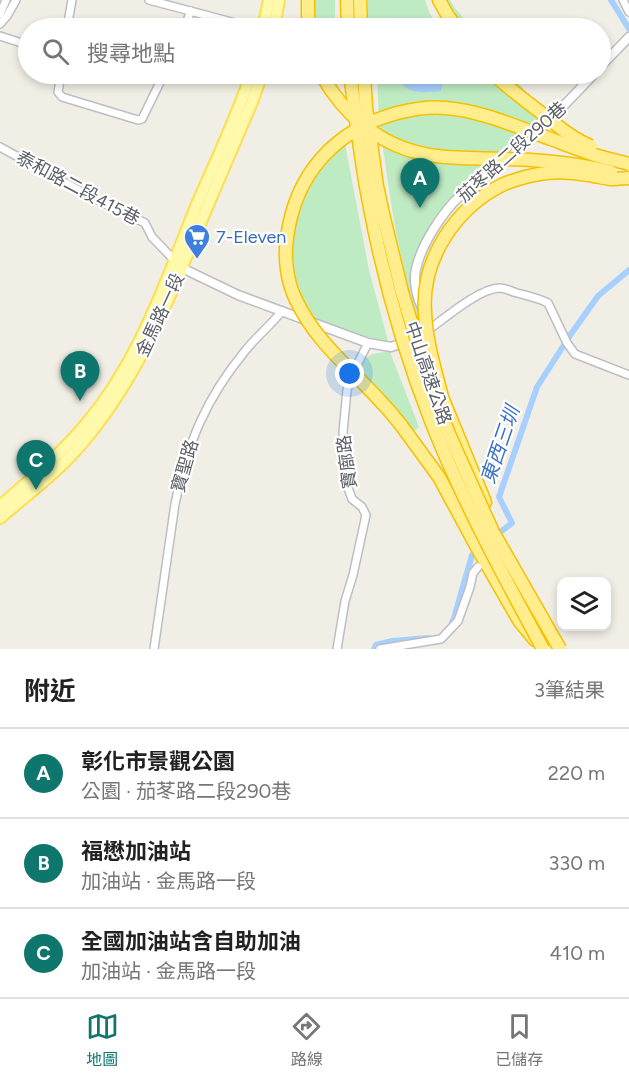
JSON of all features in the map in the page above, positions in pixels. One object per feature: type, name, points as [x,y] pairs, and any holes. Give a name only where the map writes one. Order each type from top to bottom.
[{"type":"highway","points":[[308,0],[308,18]]},
{"type":"highway","points":[[347,0],[348,18]]},
{"type":"highway","points":[[360,0],[361,18]]},
{"type":"highway","points":[[439,0],[450,18]]},
{"type":"highway","points":[[327,84],[348,112],[365,128],[384,140],[404,148],[438,156],[575,164],[629,177]]},
{"type":"highway","name":"中山高速公路","points":[[351,84],[369,207],[404,346],[431,421],[463,495],[543,649]]},
{"type":"highway","name":"中山高速公路","points":[[365,84],[377,186],[402,292],[432,391],[494,532],[560,649]]},
{"type":"highway","points":[[505,84],[583,143],[629,162]]},
{"type":"highway","points":[[543,649],[520,622],[427,459],[383,404],[313,331],[295,299],[289,279],[286,253],[288,227],[293,205],[302,186],[312,169],[332,146],[359,128],[404,111],[426,107],[447,108],[491,117],[599,156],[629,162]]},
{"type":"highway","points":[[494,532],[485,501],[442,397],[427,339],[425,293],[432,263],[443,239],[463,213],[484,196],[506,183],[554,172],[587,174],[611,179],[629,177]]},
{"type":"main road","points":[[265,18],[269,0]]},
{"type":"main road","points":[[276,18],[279,0]]},
{"type":"main road","name":"金馬路一段","points":[[0,506],[59,453],[87,423],[117,381],[179,265],[196,208],[247,84]]},
{"type":"main road","name":"金馬路一段","points":[[0,518],[70,457],[90,434],[127,382],[148,344],[179,265],[258,84]]},
{"type":"street","points":[[0,14],[6,0]]},
{"type":"street","points":[[0,24],[16,0]]},
{"type":"street","points":[[69,18],[72,0]]},
{"type":"street","points":[[150,0],[217,18]]},
{"type":"street","points":[[623,0],[629,12]]},
{"type":"street","points":[[188,18],[191,11]]},
{"type":"street","points":[[0,36],[18,42]]},
{"type":"street","points":[[611,55],[628,37]]},
{"type":"street","points":[[59,84],[58,92],[62,97],[138,120],[142,119],[159,84]]},
{"type":"street","name":"茄苳路二段290巷","points":[[427,333],[426,315],[418,299],[416,270],[424,248],[444,215],[463,194],[522,148],[585,84]]},
{"type":"street","name":"泰和路二段415巷","points":[[0,147],[86,195],[145,223],[152,237],[179,265]]},
{"type":"street","points":[[426,315],[428,280],[436,260],[450,234],[464,217],[484,201]]},
{"type":"street","points":[[179,265],[238,295],[368,343],[391,347],[427,333],[469,300],[496,288],[507,288],[548,303],[567,343],[575,354],[629,375]]},
{"type":"street","name":"寶聖路","points":[[154,649],[175,504],[196,430],[225,376],[282,310]]},
{"type":"street","name":"寶廍路","points":[[337,649],[345,601],[366,515],[362,507],[352,499],[347,484],[343,432],[347,390],[368,343]]},
{"type":"street","points":[[380,649],[441,639],[458,621],[473,573],[478,567]]},
{"type":"green space","points":[[311,0],[335,0],[335,18],[312,18]]},
{"type":"green space","points":[[368,0],[425,0],[433,18],[368,18]]},
{"type":"green space","points":[[448,0],[463,18],[442,18]]},
{"type":"green space","points":[[377,84],[519,84],[533,99],[558,113],[441,217],[417,268],[422,334],[418,332],[396,233],[379,121]]},
{"type":"green space","points":[[345,144],[369,270],[388,341],[383,342],[317,320],[300,292],[296,276],[293,243],[298,210],[308,187],[324,163]]},
{"type":"green space","points":[[390,352],[419,427],[413,432],[358,371],[370,355]]},
{"type":"water","points":[[402,84],[444,84],[441,91],[428,92],[415,91]]},
{"type":"waterway","points":[[611,0],[629,29]]},
{"type":"waterway","name":"東西三圳","points":[[494,537],[512,523],[499,497],[537,387],[598,296],[629,270]]},
{"type":"waterway","name":"東西三圳","points":[[450,628],[472,555],[479,549]]},
{"type":"waterway","name":"東西三圳","points":[[374,649],[376,645],[392,641],[428,638]]},
{"type":"place","name":"彰化市景觀公園","points":[[420,208]]},
{"type":"place","name":"7-Eleven","points":[[197,260]]},
{"type":"place","name":"福懋加油站","points":[[80,401]]},
{"type":"place","name":"全國加油站含自助加油","points":[[36,490]]}]
